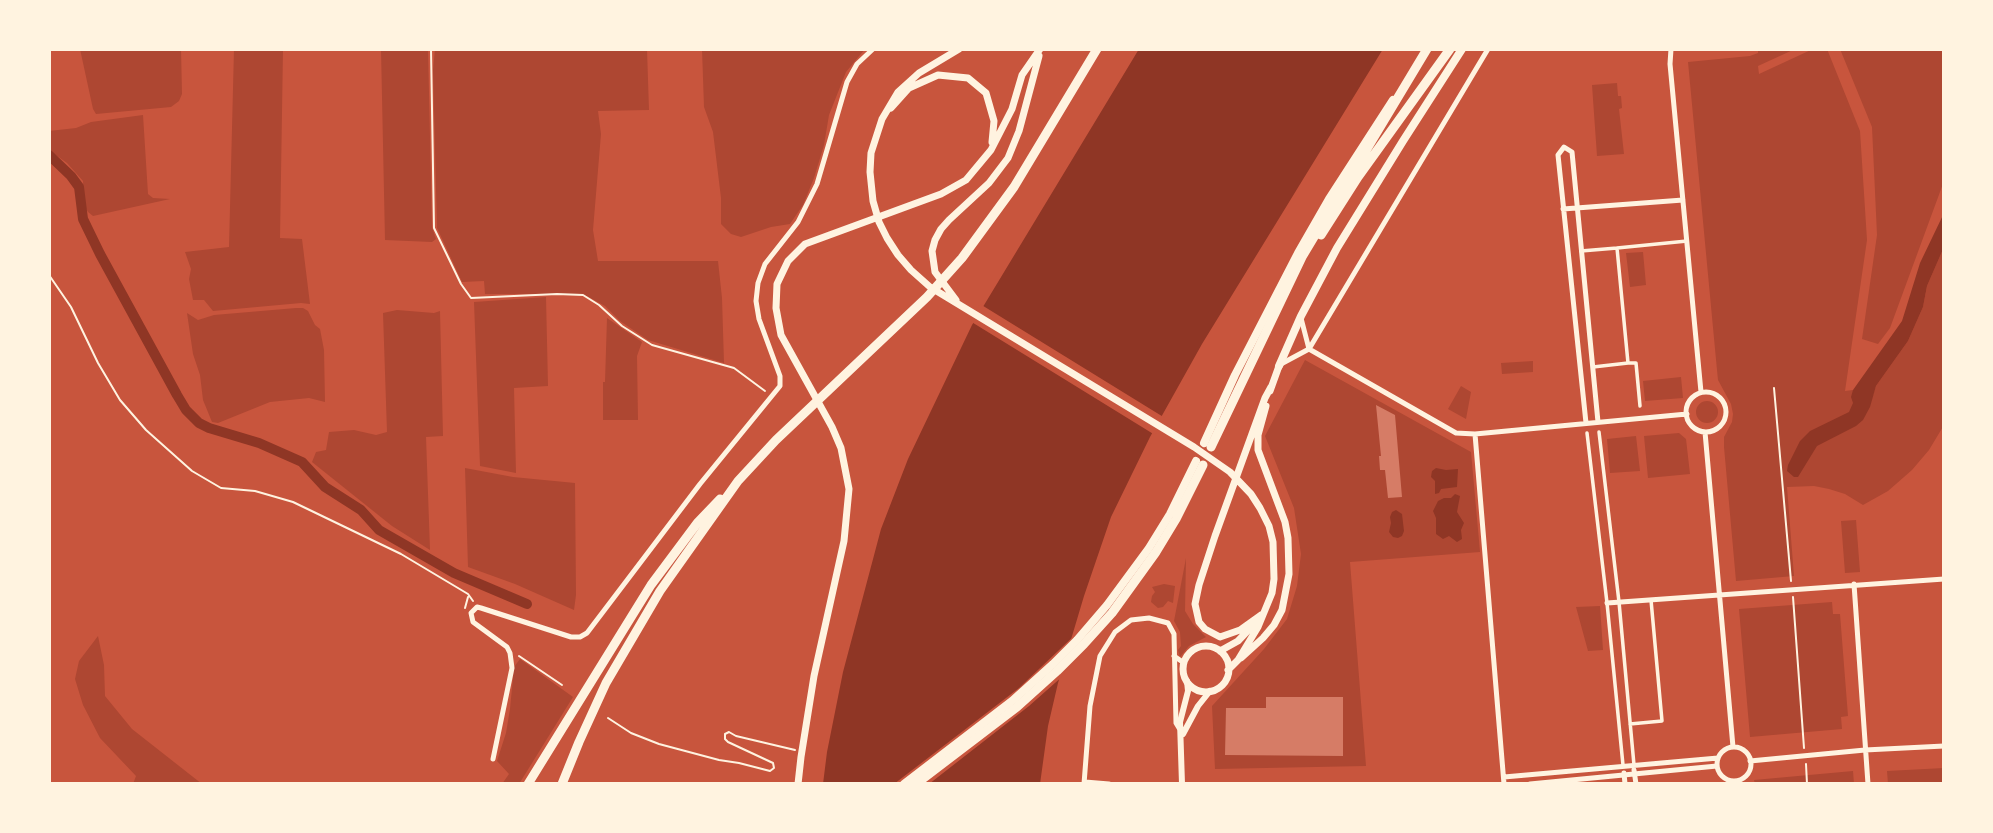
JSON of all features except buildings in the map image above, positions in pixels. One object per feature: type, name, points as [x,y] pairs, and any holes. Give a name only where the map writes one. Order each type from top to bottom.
[{"type":"highway","points":[[528,784],[651,585],[698,522],[776,440],[927,297],[962,258],[1014,187],[1097,49]]},
{"type":"highway","points":[[1208,445],[1319,226],[1427,49]]},
{"type":"highway","points":[[1295,274],[1358,177],[1450,49]]},
{"type":"highway","points":[[1279,366],[1301,316],[1345,236],[1462,49]]},
{"type":"highway","points":[[1208,445],[1235,375],[1298,253],[1389,103],[1399,93]]},
{"type":"highway","points":[[904,784],[1012,701],[1053,664],[1140,576],[1176,519],[1199,463]]},
{"type":"highway","points":[[562,784],[607,683],[660,591],[738,481]]},
{"type":"highway","points":[[916,784],[1017,707],[1057,671],[1109,609]]},
{"type":"main road","points":[[959,49],[919,73],[898,92],[882,119],[871,153],[870,172],[873,201],[879,222],[887,238],[911,270],[925,283],[1194,447],[1230,472],[1251,494],[1269,526],[1273,542],[1274,579],[1272,593],[1258,627],[1238,660]]},
{"type":"main road","points":[[946,294],[935,272],[932,251],[941,229],[989,183],[1008,158],[1019,131],[1041,49]]},
{"type":"main road","points":[[798,784],[814,676],[844,541],[849,489],[841,448],[832,427],[781,335],[776,308],[777,284],[788,261],[805,244],[941,194],[966,180],[991,150],[1012,109],[1022,75],[1041,49]]},
{"type":"main road","points":[[882,119],[909,88],[938,75],[968,78],[986,93],[995,121],[991,150]]},
{"type":"main road","points":[[1228,670],[1249,653],[1274,625],[1282,610],[1289,574],[1288,538],[1284,522],[1258,450],[1258,435],[1279,366]]},
{"type":"main road","points":[[1262,615],[1240,630],[1220,637],[1205,629],[1199,622],[1195,604],[1215,536],[1265,398],[1272,387]]},
{"type":"main road","points":[[1220,651],[1238,641],[1262,615]]},
{"type":"main road","points":[[1206,646],[1220,651],[1227,662],[1225,681],[1210,691],[1197,690],[1187,681],[1183,670],[1184,663],[1198,647],[1206,646]]},
{"type":"street","points":[[493,759],[512,668],[510,653],[507,647],[473,622],[471,613],[477,607],[571,637],[580,637],[587,633],[700,484],[780,386],[780,376],[759,319],[756,302],[758,283],[765,264],[798,222],[817,184],[847,82],[857,64],[873,49]]},
{"type":"street","points":[[1279,366],[1309,349],[1488,49]]},
{"type":"street","points":[[1671,49],[1670,64],[1701,392]]},
{"type":"street","points":[[1586,423],[1558,155],[1564,147],[1572,152],[1598,422]]},
{"type":"street","points":[[1563,209],[1683,200]]},
{"type":"street","points":[[1581,251],[1687,241]]},
{"type":"street","points":[[1617,248],[1628,363]]},
{"type":"street","points":[[1301,316],[1309,349],[1456,433],[1475,434],[1687,414]]},
{"type":"street","points":[[1593,367],[1636,363],[1640,406]]},
{"type":"street","points":[[1701,392],[1715,393],[1724,403],[1726,410],[1723,423],[1718,428],[1705,432],[1695,428],[1687,414],[1692,398],[1701,392]]},
{"type":"street","points":[[1599,432],[1619,602],[1636,784]]},
{"type":"street","points":[[1705,432],[1733,747]]},
{"type":"street","points":[[1587,433],[1625,784]]},
{"type":"street","points":[[1475,434],[1504,781],[1623,766],[1718,758]]},
{"type":"street","points":[[1607,603],[1944,579]]},
{"type":"street","points":[[1854,584],[1868,784]]},
{"type":"street","points":[[1630,724],[1662,721],[1651,600]]},
{"type":"street","points":[[1109,784],[1084,783],[1090,706],[1100,656],[1115,632],[1131,620],[1149,618],[1168,624],[1174,635],[1176,723],[1182,736]]},
{"type":"street","points":[[1174,656],[1184,663]]},
{"type":"street","points":[[1182,784],[1181,722],[1188,691],[1187,681]]},
{"type":"street","points":[[1182,736],[1198,706],[1210,691]]},
{"type":"street","points":[[1750,761],[1865,750],[1944,746]]},
{"type":"street","points":[[1733,747],[1742,749],[1750,761],[1747,773],[1736,782],[1722,775],[1717,766],[1718,758],[1724,750],[1733,747]]},
{"type":"street","points":[[1530,784],[1717,766]]},
{"type":"path","points":[[430,49],[434,228],[461,284],[471,298],[583,295],[599,305],[622,326],[652,345],[734,368],[772,396]]},
{"type":"path","points":[[49,275],[71,307],[98,363],[120,400],[146,430],[192,471],[221,488],[255,491],[293,502],[401,554],[468,594],[477,607]]},
{"type":"path","points":[[608,718],[631,733],[659,744],[770,771],[774,768],[773,763],[728,742],[725,734],[729,732],[784,748]]},
{"type":"shaded area","points":[[80,49],[181,49],[182,94],[179,101],[171,107],[96,114]]},
{"type":"shaded area","points":[[234,49],[283,49],[280,238],[302,239],[310,304],[213,311],[204,300],[193,300],[189,279],[191,269],[185,252],[229,247]]},
{"type":"shaded area","points":[[381,49],[428,49],[432,227],[436,239],[432,242],[385,240]]},
{"type":"shaded area","points":[[435,49],[647,49],[649,110],[598,111],[601,134],[593,230],[598,261],[718,261],[724,363],[648,340],[620,321],[605,306],[583,294],[485,294],[484,281],[462,282],[437,228],[433,70]]},
{"type":"shaded area","points":[[702,49],[865,49],[846,72],[829,115],[814,178],[803,205],[790,224],[741,237],[731,234],[721,224],[721,198],[713,132],[704,107]]},
{"type":"shaded area","points":[[1139,49],[1383,49],[1202,344],[1150,437],[1111,517],[1058,683],[1048,726],[1040,784],[823,784],[843,672],[881,529],[908,459],[972,325]]},
{"type":"shaded area","points":[[1758,49],[1795,49],[1758,66],[1759,74],[1813,49],[1827,49],[1860,131],[1867,240],[1845,391],[1853,390],[1873,395],[1876,386],[1908,341],[1944,247],[1944,425],[1929,450],[1912,470],[1888,491],[1863,505],[1845,494],[1829,489],[1814,486],[1787,487],[1794,576],[1736,581],[1724,447],[1724,437],[1733,414],[1731,404],[1718,380],[1688,62],[1750,56],[1758,53]]},
{"type":"shaded area","points":[[1840,49],[1944,49],[1944,181],[1890,328],[1878,344],[1862,339],[1877,235],[1872,127]]},
{"type":"shaded area","points":[[1617,83],[1618,96],[1621,96],[1622,108],[1619,109],[1624,154],[1597,156],[1592,85]]},
{"type":"shaded area","points":[[143,115],[148,194],[153,198],[170,199],[93,216],[84,205],[83,181],[67,163],[49,150],[49,131]]},
{"type":"shaded area","points":[[1944,213],[1944,247],[1908,341],[1876,386],[1863,420],[1817,446],[1798,477],[1794,477],[1787,471],[1788,465],[1800,441],[1810,431],[1849,412],[1853,403],[1853,390],[1902,321],[1920,263]]},
{"type":"shaded area","points":[[1643,252],[1646,285],[1630,287],[1626,253]]},
{"type":"shaded area","points":[[546,297],[548,386],[514,388],[516,473],[480,466],[474,302]]},
{"type":"shaded area","points":[[296,308],[308,311],[320,329],[324,350],[325,402],[309,398],[270,402],[218,423],[212,422],[203,400],[187,313],[198,320],[214,315]]},
{"type":"shaded area","points":[[397,310],[434,313],[440,311],[443,436],[426,437],[430,550],[392,526],[312,462],[316,452],[326,450],[329,432],[354,430],[376,435],[387,432],[383,313]]},
{"type":"shaded area","points":[[607,318],[642,342],[637,356],[638,420],[603,420]]},
{"type":"shaded area","points":[[1305,360],[1471,452],[1480,552],[1350,562],[1366,766],[1215,769],[1212,706],[1264,649],[1287,619],[1297,586],[1301,554],[1294,508],[1265,436]]},
{"type":"shaded area","points":[[1533,361],[1533,372],[1502,374],[1501,363]]},
{"type":"shaded area","points":[[1681,377],[1683,398],[1645,401],[1643,381]]},
{"type":"shaded area","points":[[1461,386],[1471,392],[1466,419],[1448,409]]},
{"type":"shaded area","points":[[1707,401],[1717,408],[1718,412],[1711,422],[1707,423],[1697,416],[1696,412],[1703,402]]},
{"type":"shaded area","points":[[1679,433],[1686,439],[1690,474],[1648,478],[1644,436]]},
{"type":"shaded area","points":[[1636,436],[1640,471],[1610,473],[1607,439]]},
{"type":"shaded area","points":[[465,468],[513,477],[575,483],[574,610],[468,567]]},
{"type":"shaded area","points":[[1436,468],[1458,469],[1457,487],[1441,489],[1435,494],[1435,481],[1431,477]]},
{"type":"shaded area","points":[[1455,494],[1460,496],[1457,512],[1464,523],[1461,530],[1462,539],[1457,542],[1449,536],[1443,539],[1436,534],[1433,511],[1438,501],[1451,498]]},
{"type":"shaded area","points":[[1396,510],[1402,514],[1404,531],[1398,538],[1389,532],[1390,517]]},
{"type":"shaded area","points":[[1856,520],[1860,572],[1845,573],[1841,521]]},
{"type":"shaded area","points":[[1186,558],[1185,611],[1206,637],[1189,646],[1180,657],[1180,632],[1174,621]]},
{"type":"shaded area","points":[[1164,584],[1175,586],[1173,603],[1168,601],[1158,608],[1151,602],[1155,592],[1152,587]]},
{"type":"shaded area","points":[[1832,602],[1833,614],[1840,614],[1848,716],[1841,717],[1842,729],[1750,737],[1739,609]]},
{"type":"shaded area","points":[[1600,606],[1603,650],[1588,651],[1576,607]]},
{"type":"shaded area","points":[[98,636],[104,665],[105,696],[132,729],[202,784],[133,784],[136,776],[100,738],[83,705],[75,679],[79,661]]},
{"type":"shaded area","points":[[520,659],[573,697],[519,784],[502,784],[509,774],[497,761],[506,733],[514,667]]},
{"type":"shaded area","points":[[1944,768],[1944,784],[1888,784],[1887,771]]},
{"type":"shaded area","points":[[1853,771],[1854,784],[1755,784],[1754,780]]},
{"type":"pier","points":[[980,304],[1165,418],[1155,435],[970,321]]},
{"type":"pier","points":[[1077,633],[1064,675],[1029,706],[929,784],[894,784],[1019,688]]},
{"type":"waterway","points":[[49,155],[79,187],[83,219],[100,254],[177,395],[186,410],[199,423],[259,443],[302,462],[325,487],[361,510],[379,530],[454,573],[527,604]]}]
